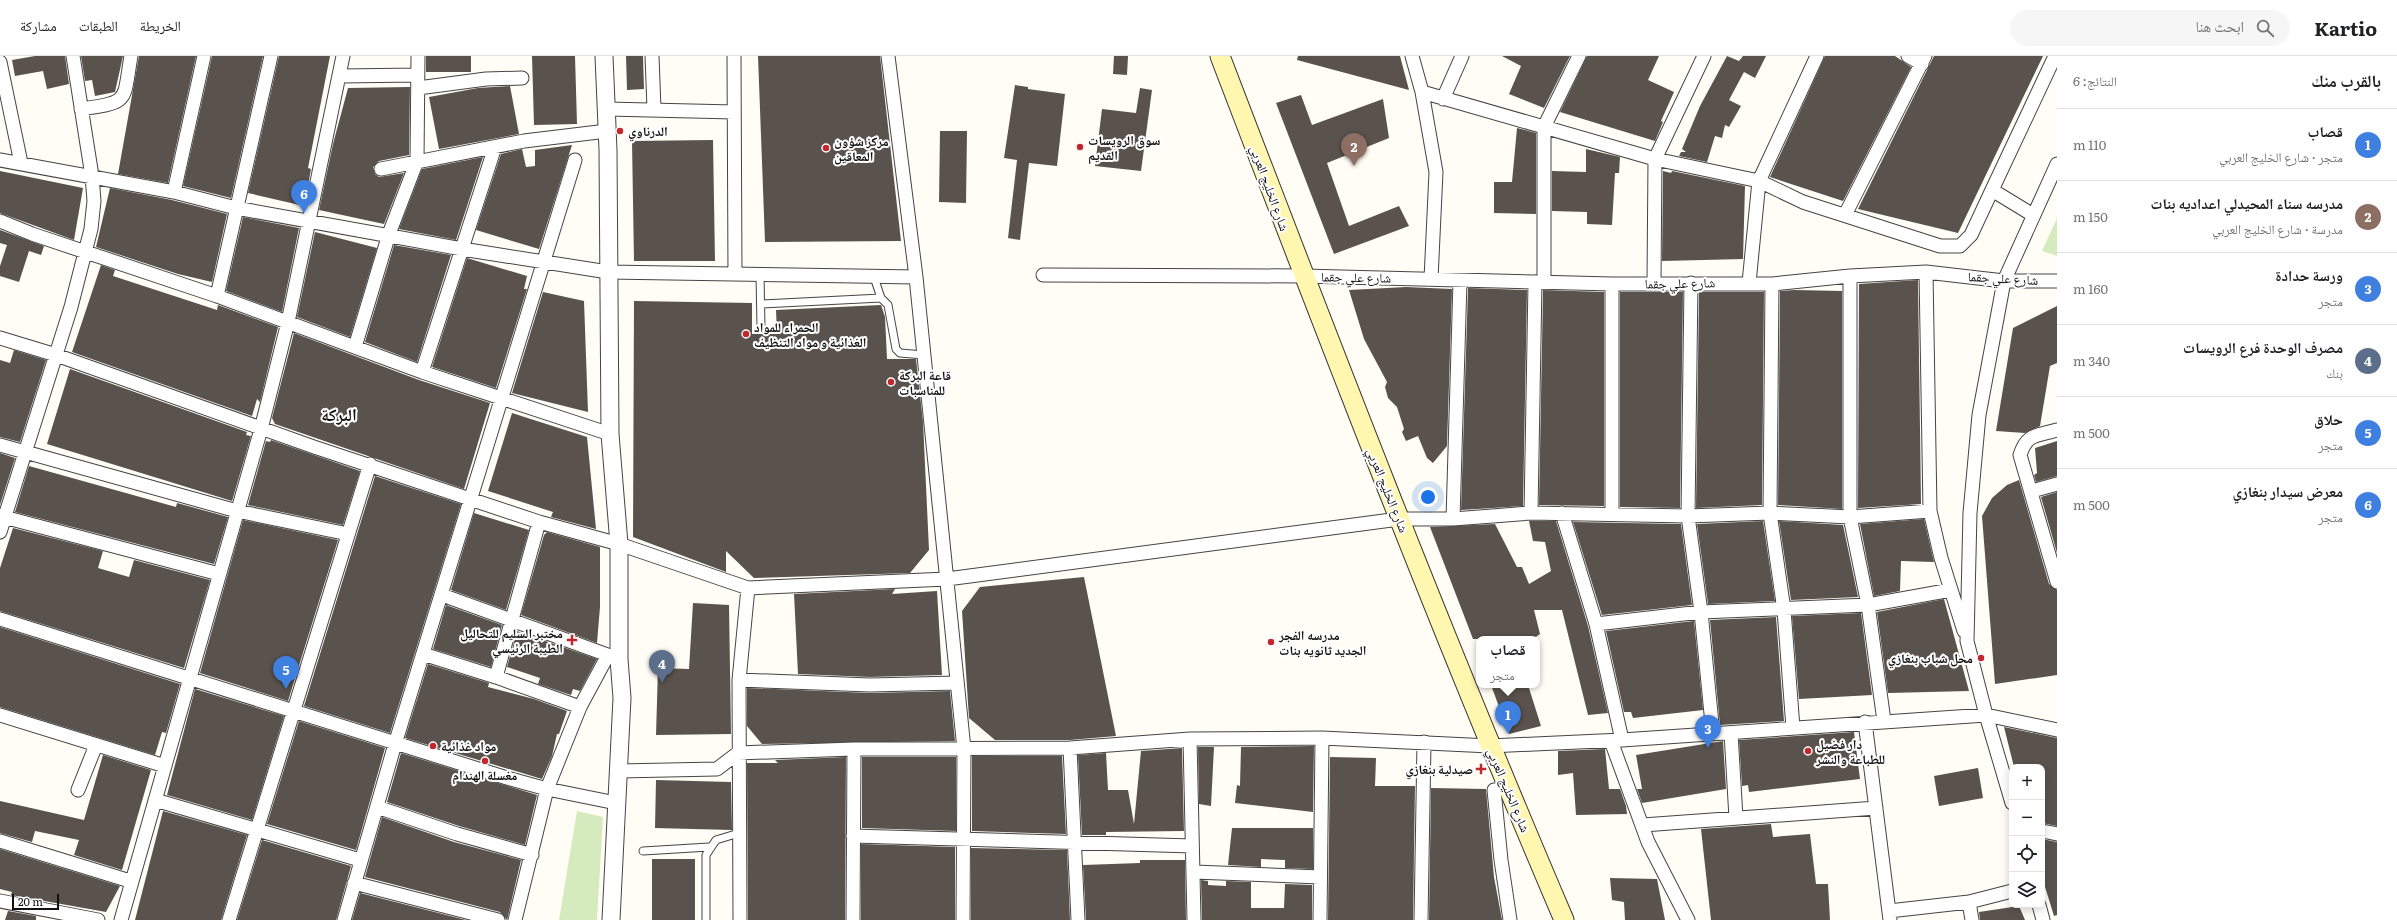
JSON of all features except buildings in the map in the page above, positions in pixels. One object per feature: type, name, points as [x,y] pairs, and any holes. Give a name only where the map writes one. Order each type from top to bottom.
[{"type":"main road","name":"شارع الخليج العربي","points":[[1220,56],[1303,276],[1399,519],[1490,746],[1564,920]]},
{"type":"street","points":[[0,532],[2,516],[25,453],[86,253],[94,201],[92,176],[73,56]]},
{"type":"street","points":[[81,109],[112,105],[121,99],[124,93],[131,56]]},
{"type":"street","points":[[174,192],[204,56]]},
{"type":"street","points":[[217,296],[272,56]]},
{"type":"street","points":[[121,920],[130,881],[165,766],[261,429],[288,322],[343,56]]},
{"type":"street","points":[[355,348],[390,234],[417,161],[418,56]]},
{"type":"street","points":[[604,56],[607,110],[610,434],[619,544],[614,657],[622,698],[611,920]]},
{"type":"street","points":[[652,56],[654,109]]},
{"type":"street","points":[[734,56],[735,274]]},
{"type":"street","points":[[888,56],[916,277],[964,749],[963,920]]},
{"type":"street","points":[[1412,56],[1422,92],[1436,172],[1431,279]]},
{"type":"street","points":[[1443,99],[1462,56]]},
{"type":"street","points":[[1531,513],[1544,127],[1579,56]]},
{"type":"street","points":[[1654,283],[1655,158],[1704,56]]},
{"type":"street","points":[[1749,283],[1759,181],[1817,56]]},
{"type":"street","points":[[1845,215],[1924,60],[1908,56]]},
{"type":"street","points":[[1422,92],[1655,158],[1759,181],[1803,202],[1940,246],[1960,246],[1971,235],[2055,56]]},
{"type":"street","points":[[0,62],[21,163]]},
{"type":"street","points":[[340,76],[418,75]]},
{"type":"street","points":[[418,88],[486,79],[522,78]]},
{"type":"street","points":[[607,110],[654,109],[734,112]]},
{"type":"street","points":[[381,169],[538,139],[607,131]]},
{"type":"street","points":[[422,372],[494,147]]},
{"type":"street","points":[[0,160],[174,192],[236,208],[390,234],[462,249],[608,272],[916,277]]},
{"type":"street","points":[[344,920],[360,860],[377,808],[395,744],[442,595],[574,160]]},
{"type":"street","points":[[1967,641],[1970,513],[1979,415],[2004,281],[2057,164]]},
{"type":"street","points":[[1992,190],[2033,215]]},
{"type":"street","points":[[0,222],[86,253],[217,296],[422,372],[610,434]]},
{"type":"street","points":[[1926,272],[1930,511],[1951,590],[1967,641],[1986,715],[2011,800]]},
{"type":"street","name":"شارع علي جقما","points":[[1043,274],[1303,276],[1612,284],[1772,284],[1850,276],[1926,272],[2004,281],[2057,281]]},
{"type":"street","points":[[1850,276],[1850,517],[1868,605],[1884,721]]},
{"type":"street","points":[[1453,518],[1460,281]]},
{"type":"street","points":[[1691,283],[1688,516],[1701,612],[1713,734]]},
{"type":"street","points":[[1612,284],[1612,514]]},
{"type":"street","points":[[1772,284],[1770,513],[1784,610],[1793,728]]},
{"type":"street","points":[[0,338],[56,355],[261,429],[370,464],[539,522],[619,544],[748,588],[946,579],[1399,519],[1453,518],[1531,513],[1688,516],[1770,513],[1850,517],[1930,511]]},
{"type":"street","points":[[2057,430],[2032,437],[2024,442],[2020,455],[2057,578]]},
{"type":"street","points":[[0,445],[237,511],[348,534]]},
{"type":"street","points":[[229,920],[370,464]]},
{"type":"street","points":[[2032,491],[2057,484]]},
{"type":"street","points":[[1562,513],[1596,624],[1617,740],[1648,842],[1688,920]]},
{"type":"street","points":[[2,516],[219,574]]},
{"type":"street","points":[[496,677],[539,522]]},
{"type":"street","points":[[740,920],[738,753],[739,680],[748,588]]},
{"type":"street","points":[[1596,624],[1701,612],[1784,610],[1868,605],[1951,590]]},
{"type":"street","points":[[442,595],[614,657]]},
{"type":"street","points":[[0,619],[395,744],[547,789],[616,803]]},
{"type":"street","points":[[423,654],[496,677],[580,707]]},
{"type":"street","points":[[515,920],[547,789],[580,707],[614,657]]},
{"type":"street","points":[[739,680],[870,685],[957,683]]},
{"type":"street","points":[[0,715],[165,766]]},
{"type":"street","points":[[619,771],[718,769],[738,753],[854,749],[1070,748],[1190,739],[1322,738],[1490,746],[1617,740],[1986,715],[2057,730]]},
{"type":"street","points":[[1865,722],[1889,916],[1969,902],[2009,892]]},
{"type":"street","points":[[1731,732],[1736,818]]},
{"type":"street","points":[[1320,920],[1322,738]]},
{"type":"street","points":[[1190,739],[1194,920]]},
{"type":"street","points":[[1421,920],[1424,742]]},
{"type":"street","points":[[78,790],[96,745]]},
{"type":"street","points":[[1070,748],[1078,920]]},
{"type":"street","points":[[853,920],[854,749]]},
{"type":"street","points":[[1494,790],[1501,860],[1510,920]]},
{"type":"street","points":[[155,800],[360,860]]},
{"type":"street","points":[[377,808],[457,834],[532,855]]},
{"type":"street","points":[[1643,825],[1876,808]]},
{"type":"street","points":[[2045,832],[2057,834]]},
{"type":"street","points":[[853,836],[1192,846]]},
{"type":"street","points":[[0,841],[130,881]]},
{"type":"street","points":[[1194,872],[1320,877]]},
{"type":"street","points":[[354,883],[498,920]]},
{"type":"street","points":[[0,901],[40,914],[98,920]]},
{"type":"street","points":[[1969,902],[1972,920]]},
{"type":"street","points":[[2040,908],[2043,920]]},
{"type":"lane","points":[[760,275],[762,304],[761,328]]},
{"type":"lane","points":[[874,277],[881,298],[888,305],[896,349],[900,353],[924,355]]},
{"type":"lane","points":[[762,304],[881,298]]},
{"type":"lane","points":[[706,920],[706,855],[709,847],[716,840],[739,833]]},
{"type":"lane","points":[[643,851],[709,847]]},
{"type":"green space","points":[[2057,218],[2057,256],[2042,251]]},
{"type":"green space","points":[[577,811],[603,817],[597,920],[559,920]]},
{"type":"place","name":"الدرناوي","points":[[620,131]]},
{"type":"place","name":"سوق الرويسات القديم","points":[[1080,147]]},
{"type":"place","name":"مركز شؤون المعاقين","points":[[826,148]]},
{"type":"place","name":"مدرسه سناء المحيدلي اعداديه بنات","points":[[1354,166]]},
{"type":"place","name":"معرض سيدار بنغازي","points":[[304,213]]},
{"type":"place","name":"الحمراء للمواد الغذائية و مواد التنظيف","points":[[746,334]]},
{"type":"place","name":"قاعة البركة للمناسبات","points":[[891,382]]},
{"type":"place","name":"مختبر السليم للتحاليل الطيبة الرئيسي","points":[[572,640]]},
{"type":"place","name":"مدرسه الفجر الجديد ثانويه بنات","points":[[1271,642]]},
{"type":"place","name":"محل شباب بنغازي","points":[[1981,658]]},
{"type":"place","name":"مصرف الوحدة فرع الرويسات","points":[[662,683]]},
{"type":"place","name":"حلاق","points":[[286,689]]},
{"type":"place","name":"قصاب","points":[[1508,734]]},
{"type":"place","name":"مواد غذائية","points":[[433,746]]},
{"type":"place","name":"ورسة حدادة","points":[[1708,748]]},
{"type":"place","name":"دار فضيل للطباعة والنشر","points":[[1808,751]]},
{"type":"place","name":"مغسلة الهندام","points":[[485,761]]},
{"type":"place","name":"صيدلية بنغازي","points":[[1481,769]]},
{"type":"district","name":"البركة","points":[[339,415]]}]
